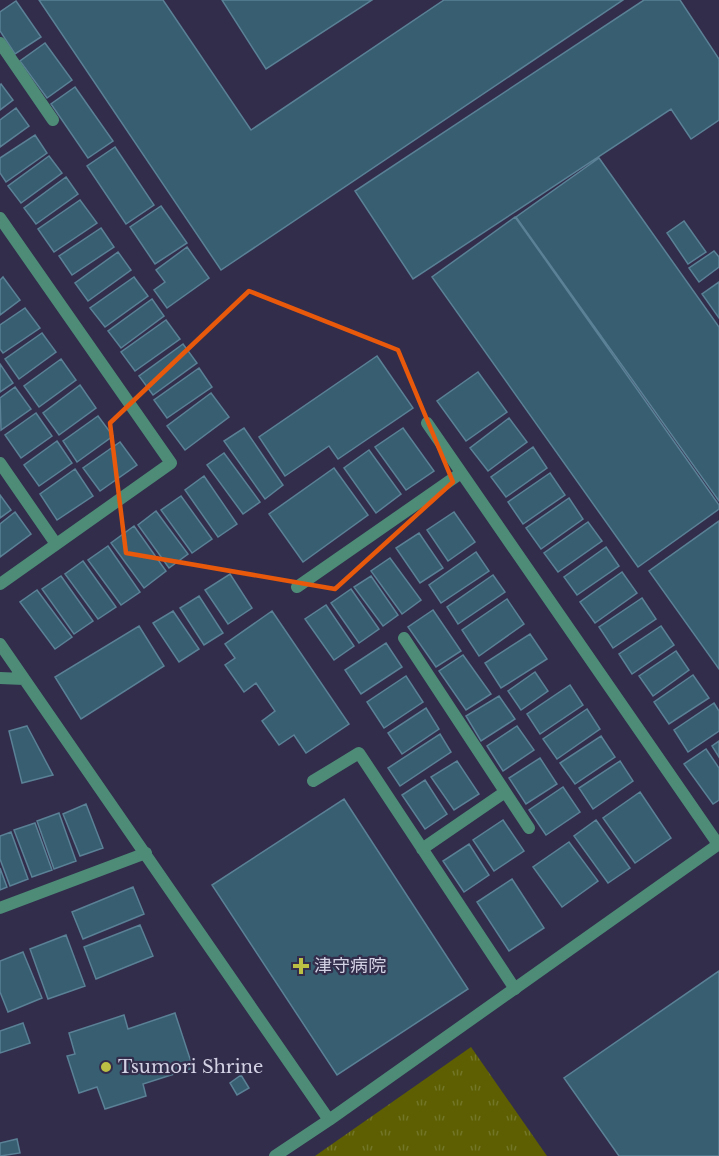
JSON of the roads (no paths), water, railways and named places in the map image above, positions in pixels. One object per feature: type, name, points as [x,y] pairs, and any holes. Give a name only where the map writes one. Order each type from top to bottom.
[{"type":"street","points":[[0,43],[53,120]]},
{"type":"street","points":[[0,218],[171,463],[0,584]]},
{"type":"street","points":[[275,1156],[718,844],[427,423]]},
{"type":"street","points":[[0,463],[56,544]]},
{"type":"street","points":[[297,587],[461,472]]},
{"type":"street","points":[[404,638],[529,828]]},
{"type":"street","points":[[0,644],[329,1120]]},
{"type":"street","points":[[0,678],[24,679]]},
{"type":"street","points":[[313,781],[359,753],[515,989]]},
{"type":"street","points":[[422,849],[505,792]]},
{"type":"street","points":[[0,908],[146,854]]},
{"type":"place","name":"津守病院","points":[[301,966]]},
{"type":"place","name":"Tsumori Shrine","points":[[106,1067]]}]
